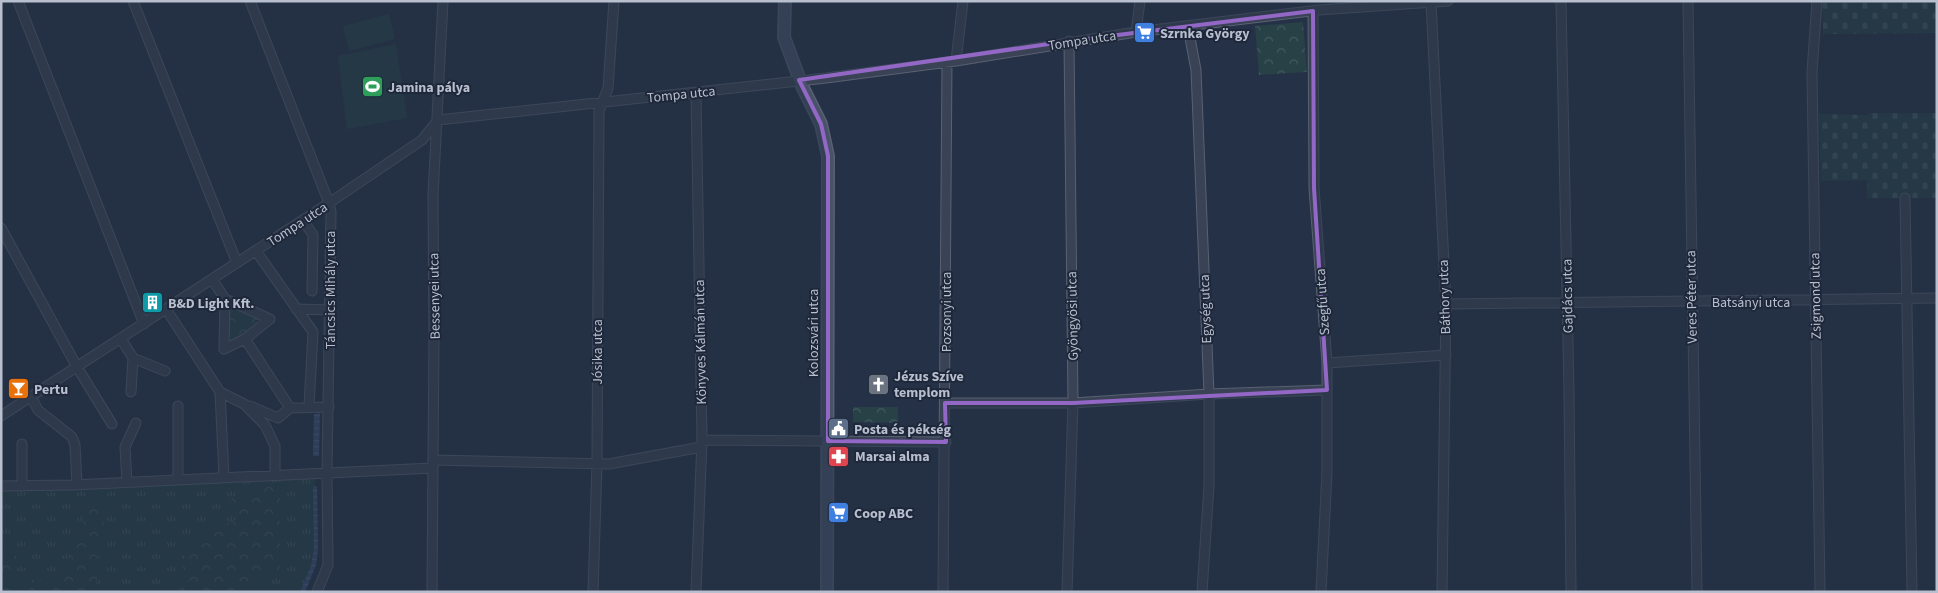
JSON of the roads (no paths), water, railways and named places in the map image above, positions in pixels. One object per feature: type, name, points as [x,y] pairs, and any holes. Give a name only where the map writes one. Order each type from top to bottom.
[{"type":"street","points":[[18,1],[144,324]]},
{"type":"street","points":[[133,1],[237,263]]},
{"type":"street","name":"Táncsics Mihály utca","points":[[250,1],[330,203],[331,310],[327,472],[328,564],[316,592]]},
{"type":"street","name":"Bessenyei utca","points":[[432,592],[433,196],[443,1]]},
{"type":"street","points":[[603,102],[608,88],[614,1]]},
{"type":"street","name":"Kolozsvári utca","points":[[785,1],[784,37],[799,80],[821,124],[828,156],[827,592]]},
{"type":"street","name":"Pozsonyi utca","points":[[943,592],[952,62],[963,1]]},
{"type":"street","points":[[1136,32],[1140,1]]},
{"type":"street","name":"Tompa utca","points":[[1,416],[330,203],[422,140],[438,120],[696,93],[952,62],[1069,41],[1188,27],[1317,8],[1448,1]]},
{"type":"street","name":"Gajdács utca","points":[[1561,1],[1571,592]]},
{"type":"street","name":"Veres Péter utca","points":[[1688,1],[1697,592]]},
{"type":"street","name":"Zsigmond utca","points":[[1817,1],[1812,51],[1820,592]]},
{"type":"street","name":"Báthory utca","points":[[1431,3],[1446,304],[1442,592]]},
{"type":"street","name":"Szegfű utca","points":[[1317,8],[1314,188],[1327,363],[1327,472],[1321,592]]},
{"type":"street","name":"Egység utca","points":[[1188,27],[1196,70],[1209,394],[1209,486],[1202,592]]},
{"type":"street","name":"Gyöngyösi utca","points":[[1067,592],[1073,403],[1069,41]]},
{"type":"street","name":"Könyves Kálmán utca","points":[[696,93],[701,443],[696,592]]},
{"type":"street","name":"Jósika utca","points":[[593,592],[597,463],[599,111],[603,102]]},
{"type":"street","points":[[1905,198],[1912,592]]},
{"type":"street","points":[[303,220],[314,235],[312,291]]},
{"type":"street","points":[[1,228],[77,367],[112,424]]},
{"type":"street","points":[[256,251],[313,332],[309,406]]},
{"type":"street","points":[[212,279],[225,298],[270,319],[245,339],[224,349],[225,298]]},
{"type":"street","name":"Batsányi utca","points":[[1446,304],[1815,301],[1937,298]]},
{"type":"street","points":[[166,309],[220,392],[224,477]]},
{"type":"street","points":[[296,309],[331,310]]},
{"type":"street","points":[[120,339],[133,358],[165,371]]},
{"type":"street","points":[[245,339],[290,408]]},
{"type":"street","points":[[1327,363],[1446,355]]},
{"type":"street","points":[[131,392],[133,358]]},
{"type":"street","points":[[946,402],[1073,403],[1209,394],[1327,390]]},
{"type":"street","points":[[220,392],[268,414],[281,417],[290,408],[309,406],[329,407]]},
{"type":"street","points":[[31,397],[38,410],[72,437],[75,445],[77,485]]},
{"type":"street","points":[[244,404],[263,422],[275,446],[275,474]]},
{"type":"street","points":[[178,406],[178,480]]},
{"type":"street","points":[[263,422],[268,414]]},
{"type":"street","points":[[127,482],[125,447],[136,423]]},
{"type":"street","points":[[1,486],[77,485],[178,480],[433,464],[609,464],[701,443],[946,442]]},
{"type":"street","points":[[22,444],[22,486]]},
{"type":"water","points":[[320,413],[319,456],[313,456],[314,414]]},
{"type":"water","points":[[313,486],[317,486],[318,549],[316,565],[305,592],[300,592],[311,565],[314,548]]},
{"type":"place","name":"Szrnka György","points":[[1144,33]]},
{"type":"place","name":"Jamina pálya","points":[[372,87]]},
{"type":"place","name":"B&D Light Kft.","points":[[152,303]]},
{"type":"place","name":"Jézus Szíve templom","points":[[878,384]]},
{"type":"place","name":"Pertu","points":[[18,389]]},
{"type":"place","name":"Posta és pékség","points":[[838,429]]},
{"type":"place","name":"Marsai alma","points":[[839,456]]},
{"type":"place","name":"Coop ABC","points":[[838,513]]}]
